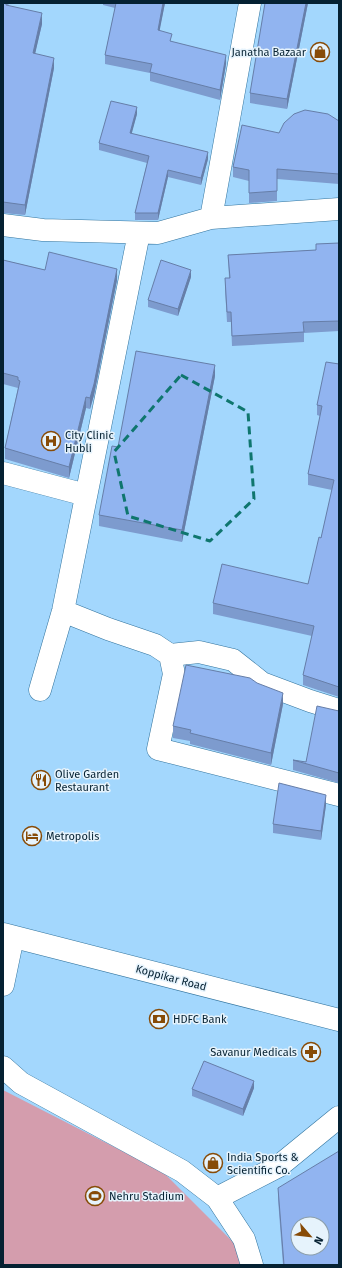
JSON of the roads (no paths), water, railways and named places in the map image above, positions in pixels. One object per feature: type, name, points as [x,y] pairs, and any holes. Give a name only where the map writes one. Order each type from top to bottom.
[{"type":"street","points":[[211,218],[250,3]]},
{"type":"street","points":[[3,225],[43,230],[158,233],[211,218],[339,209]]},
{"type":"street","points":[[40,690],[63,612],[139,233]]},
{"type":"street","points":[[3,473],[86,495]]},
{"type":"street","points":[[63,612],[155,645],[170,655],[199,652],[232,660],[262,683],[339,710]]},
{"type":"street","points":[[170,655],[174,674],[158,749],[339,795]]},
{"type":"street","points":[[3,985],[8,935]]},
{"type":"street","name":"Koppikar Road","points":[[8,935],[339,1020]]},
{"type":"street","points":[[3,1067],[21,1083],[182,1171],[217,1198],[244,1238],[252,1265]]},
{"type":"street","points":[[217,1198],[279,1166],[339,1116]]},
{"type":"place","name":"Janatha Bazaar","points":[[320,52]]},
{"type":"place","name":"City Clinic Hubli","points":[[51,441]]},
{"type":"place","name":"Olive Garden Restaurant","points":[[41,780]]},
{"type":"place","name":"Metropolis","points":[[32,836]]},
{"type":"place","name":"HDFC Bank","points":[[159,1019]]},
{"type":"place","name":"Savanur Medicals","points":[[311,1052]]},
{"type":"place","name":"India Sports & Scientific Co.","points":[[213,1163]]},
{"type":"place","name":"Nehru Stadium","points":[[95,1196]]}]
